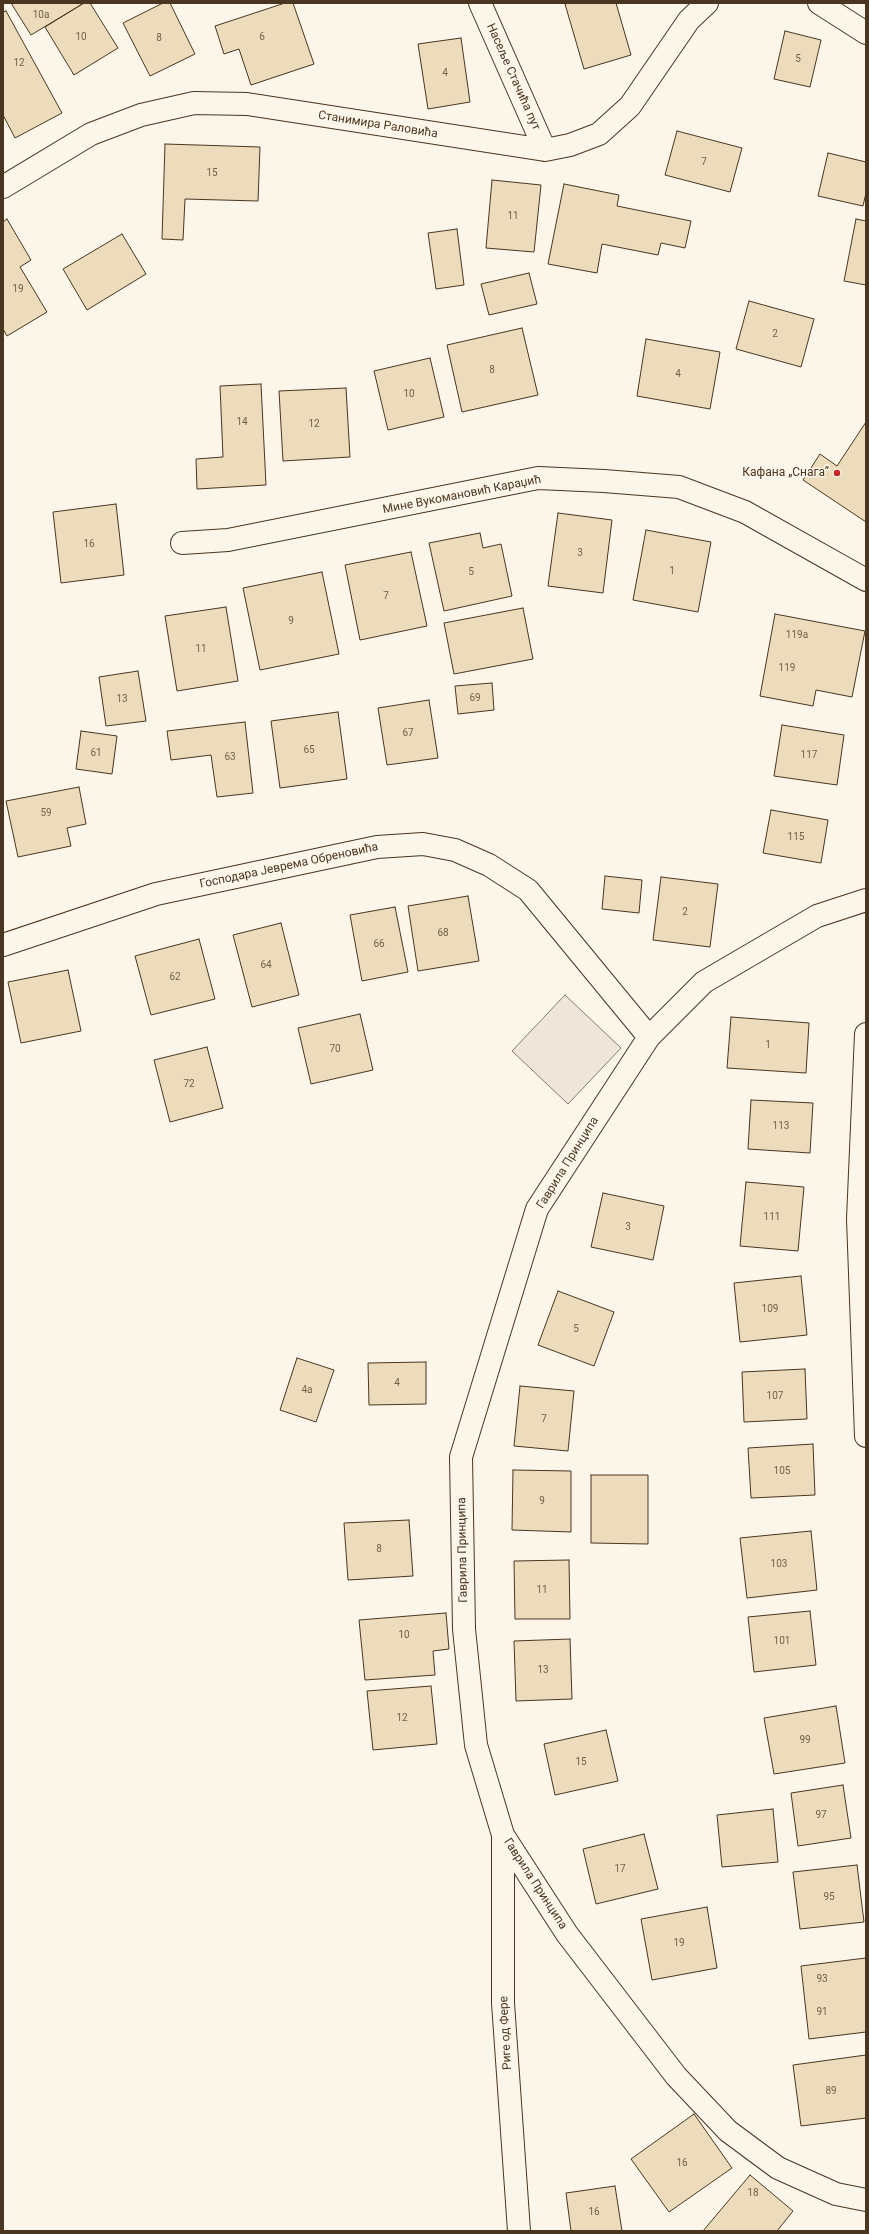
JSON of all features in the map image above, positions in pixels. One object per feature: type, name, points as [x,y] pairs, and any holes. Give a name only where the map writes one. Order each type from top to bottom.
[{"type":"street","name":"Насеље Стачића пут","points":[[480,3],[545,150]]},
{"type":"street","name":"Станимира Раловића","points":[[3,187],[91,134],[141,115],[194,103],[247,104],[545,150],[570,145],[599,134],[630,106],[689,20],[707,3]]},
{"type":"street","points":[[819,3],[866,33]]},
{"type":"street","name":"Мине Вукомановић Караџић","points":[[182,542],[228,540],[538,478],[604,480],[679,486],[745,512],[866,580]]},
{"type":"street","name":"Господара Јеврема Обреновића","points":[[3,945],[156,894],[376,847],[423,844],[455,850],[489,865],[528,890],[649,1037]]},
{"type":"street","name":"Гаврила Принципа","points":[[866,900],[816,916],[704,982],[649,1037],[537,1209],[461,1457],[464,1629],[476,1745],[503,1835],[572,1940],[676,2076],[728,2131],[778,2168],[836,2194],[866,2200]]},
{"type":"street","points":[[866,1034],[858,1219],[866,1436]]},
{"type":"street","name":"Риге од Фере","points":[[503,1835],[503,2003],[519,2231]]},
{"type":"shaded area","points":[[565,995],[621,1048],[568,1104],[512,1051]]},
{"type":"building","points":[[11,3],[84,3],[31,35]]},
{"type":"building","points":[[84,3],[90,3],[118,48],[74,75],[45,27]]},
{"type":"building","points":[[163,3],[170,3],[195,54],[150,76],[123,23]]},
{"type":"building","points":[[285,3],[293,3],[314,64],[251,85],[239,49],[224,54],[215,26]]},
{"type":"building","points":[[616,3],[631,55],[584,69],[565,4]]},
{"type":"building","points":[[6,11],[62,113],[15,138],[3,115],[3,12]]},
{"type":"building","points":[[785,31],[821,40],[810,87],[774,79]]},
{"type":"building","points":[[461,38],[470,102],[428,109],[418,44]]},
{"type":"building","points":[[677,131],[742,148],[730,192],[665,175]]},
{"type":"building","points":[[165,144],[260,147],[258,201],[185,199],[183,240],[162,239]]},
{"type":"building","points":[[828,153],[866,162],[866,193],[863,206],[818,196]]},
{"type":"building","points":[[492,180],[541,185],[534,252],[486,248]]},
{"type":"building","points":[[564,184],[619,195],[617,206],[691,221],[685,248],[661,243],[658,255],[602,244],[597,273],[548,264]]},
{"type":"building","points":[[7,219],[31,260],[20,267],[47,312],[7,336],[3,329],[3,222]]},
{"type":"building","points":[[856,219],[866,221],[866,285],[844,281]]},
{"type":"building","points":[[457,229],[464,285],[436,289],[428,233]]},
{"type":"building","points":[[122,234],[146,274],[87,310],[63,269]]},
{"type":"building","points":[[529,273],[537,304],[489,315],[481,284]]},
{"type":"building","points":[[749,301],[814,319],[801,367],[736,349]]},
{"type":"building","points":[[522,328],[538,395],[462,412],[447,345]]},
{"type":"building","points":[[646,339],[720,352],[710,409],[637,396]]},
{"type":"building","points":[[430,358],[444,417],[388,430],[374,371]]},
{"type":"building","points":[[261,384],[266,485],[197,489],[196,459],[223,457],[220,386]]},
{"type":"building","points":[[346,388],[350,457],[283,461],[279,391]]},
{"type":"building","name":"Кафана „Снага”","points":[[866,422],[866,522],[803,480],[820,454],[837,466]]},
{"type":"building","points":[[116,504],[124,575],[61,583],[53,512]]},
{"type":"building","points":[[558,513],[612,520],[603,593],[548,586]]},
{"type":"building","points":[[646,530],[711,542],[698,612],[633,600]]},
{"type":"building","points":[[480,533],[483,548],[501,544],[512,596],[444,611],[429,543]]},
{"type":"building","points":[[411,552],[427,626],[360,640],[345,565]]},
{"type":"building","points":[[322,572],[339,654],[260,670],[243,588]]},
{"type":"building","points":[[226,607],[238,681],[177,691],[165,616]]},
{"type":"building","points":[[523,608],[533,659],[454,674],[444,623]]},
{"type":"building","points":[[775,614],[865,631],[852,697],[816,690],[813,706],[760,696]]},
{"type":"building","points":[[138,671],[146,721],[106,726],[99,677]]},
{"type":"building","points":[[492,683],[494,710],[458,714],[455,686]]},
{"type":"building","points":[[429,700],[438,758],[387,765],[378,708]]},
{"type":"building","points":[[338,712],[347,779],[280,788],[271,721]]},
{"type":"building","points":[[245,722],[253,793],[217,797],[211,755],[171,760],[167,731]]},
{"type":"building","points":[[782,725],[844,735],[837,785],[774,776]]},
{"type":"building","points":[[81,731],[117,736],[112,774],[76,769]]},
{"type":"building","points":[[79,787],[86,824],[67,828],[71,846],[18,857],[6,801]]},
{"type":"building","points":[[771,810],[828,820],[821,863],[763,853]]},
{"type":"building","points":[[605,876],[642,880],[639,913],[602,909]]},
{"type":"building","points":[[661,877],[718,884],[710,947],[653,940]]},
{"type":"building","points":[[468,896],[479,961],[418,971],[408,906]]},
{"type":"building","points":[[395,907],[408,972],[362,981],[350,915]]},
{"type":"building","points":[[281,923],[299,995],[252,1007],[233,935]]},
{"type":"building","points":[[199,939],[215,999],[151,1015],[135,956]]},
{"type":"building","points":[[68,970],[81,1031],[21,1043],[8,982]]},
{"type":"building","points":[[360,1014],[373,1070],[311,1084],[298,1028]]},
{"type":"building","points":[[731,1017],[809,1023],[806,1073],[727,1068]]},
{"type":"building","points":[[207,1047],[223,1108],[170,1122],[154,1060]]},
{"type":"building","points":[[751,1100],[813,1103],[810,1153],[748,1149]]},
{"type":"building","points":[[746,1182],[804,1187],[798,1251],[740,1246]]},
{"type":"building","points":[[603,1193],[664,1206],[653,1260],[591,1247]]},
{"type":"building","points":[[801,1276],[807,1335],[740,1342],[734,1283]]},
{"type":"building","points":[[558,1291],[614,1312],[594,1366],[538,1345]]},
{"type":"building","points":[[297,1358],[334,1370],[316,1422],[280,1410]]},
{"type":"building","points":[[426,1362],[426,1404],[369,1405],[368,1363]]},
{"type":"building","points":[[805,1369],[807,1419],[744,1422],[742,1372]]},
{"type":"building","points":[[520,1386],[574,1391],[568,1451],[514,1446]]},
{"type":"building","points":[[813,1444],[815,1495],[751,1498],[748,1448]]},
{"type":"building","points":[[513,1470],[571,1471],[571,1532],[512,1530]]},
{"type":"building","points":[[591,1475],[648,1475],[648,1544],[591,1543]]},
{"type":"building","points":[[409,1520],[413,1576],[348,1580],[344,1523]]},
{"type":"building","points":[[811,1531],[817,1590],[747,1598],[740,1538]]},
{"type":"building","points":[[569,1560],[570,1619],[515,1619],[514,1561]]},
{"type":"building","points":[[810,1611],[816,1665],[754,1672],[748,1617]]},
{"type":"building","points":[[446,1613],[449,1649],[433,1651],[435,1675],[365,1680],[359,1620]]},
{"type":"building","points":[[570,1639],[572,1699],[516,1701],[514,1641]]},
{"type":"building","points":[[431,1686],[437,1744],[373,1750],[367,1691]]},
{"type":"building","points":[[836,1706],[845,1763],[774,1774],[764,1718]]},
{"type":"building","points":[[606,1730],[618,1781],[555,1795],[544,1744]]},
{"type":"building","points":[[843,1785],[851,1838],[798,1846],[791,1793]]},
{"type":"building","points":[[773,1809],[778,1862],[722,1867],[717,1815]]},
{"type":"building","points":[[644,1834],[658,1889],[596,1904],[583,1849]]},
{"type":"building","points":[[857,1865],[864,1922],[800,1929],[793,1872]]},
{"type":"building","points":[[707,1907],[717,1968],[652,1980],[641,1919]]},
{"type":"building","points":[[866,1958],[866,2032],[809,2039],[801,1966]]},
{"type":"building","points":[[866,2055],[866,2118],[801,2126],[793,2065]]},
{"type":"building","points":[[694,2114],[732,2168],[669,2212],[631,2159]]},
{"type":"building","points":[[750,2175],[793,2211],[777,2231],[703,2231]]},
{"type":"building","points":[[615,2186],[622,2231],[571,2231],[566,2193]]},
{"type":"place","name":"Кафана „Снага”","points":[[837,473]]}]
